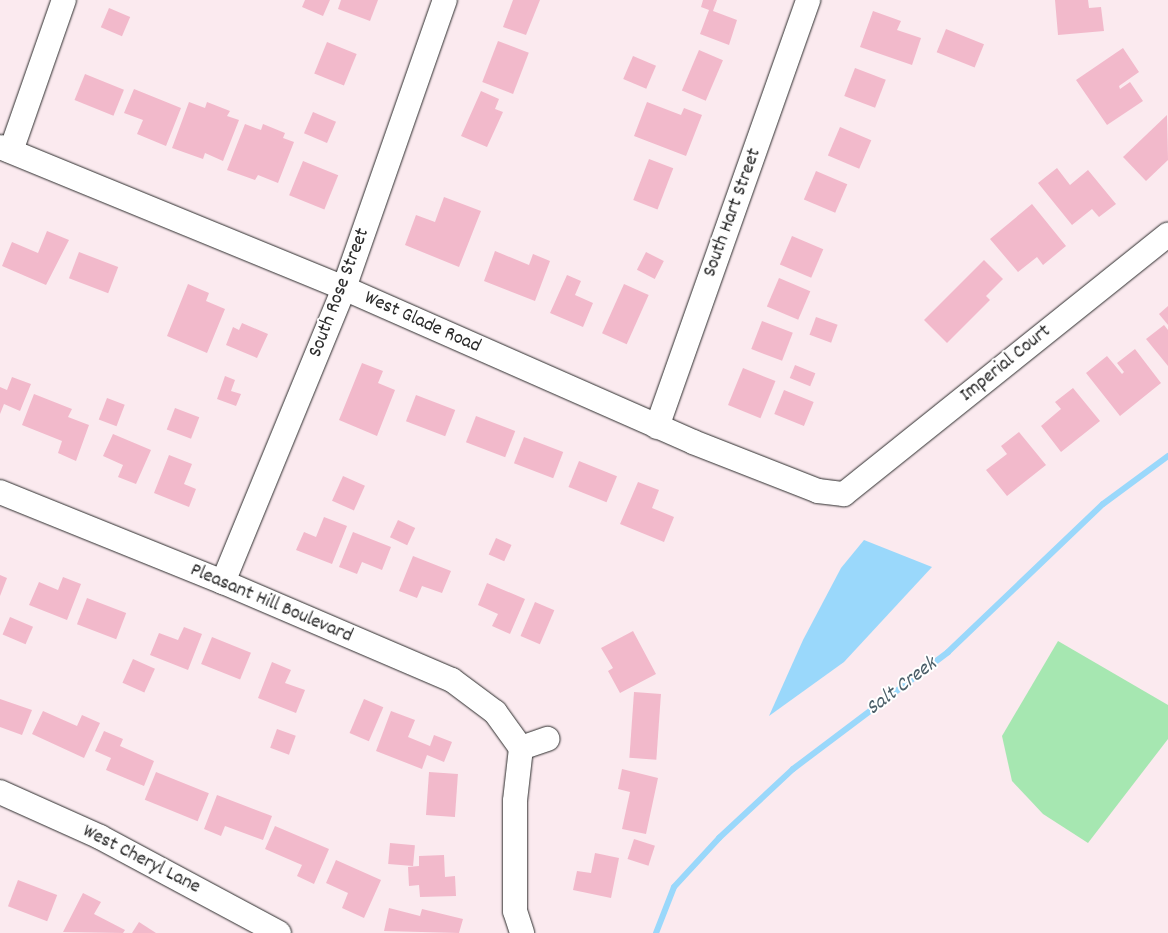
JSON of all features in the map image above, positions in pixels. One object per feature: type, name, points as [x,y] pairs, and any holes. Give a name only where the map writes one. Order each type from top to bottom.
[{"type":"street","points":[[6,149],[64,0]]},
{"type":"street","name":"South Rose Street","points":[[223,582],[344,288],[446,0]]},
{"type":"street","name":"South Hart Street","points":[[657,427],[808,0]]},
{"type":"street","name":"West Glade Road","points":[[6,149],[344,288],[657,427],[818,491],[844,494]]},
{"type":"street","name":"Imperial Court","points":[[844,494],[1168,234]]},
{"type":"street","name":"Pleasant Hill Boulevard","points":[[0,492],[223,582],[452,680],[495,712],[521,748]]},
{"type":"street","points":[[522,933],[515,911],[514,801],[521,748],[547,739]]},
{"type":"street","name":"West Cheryl Lane","points":[[0,792],[100,837],[279,933]]},
{"type":"green space","points":[[1058,641],[1168,705],[1168,739],[1088,843],[1043,814],[1012,781],[1002,736]]},
{"type":"water","points":[[864,540],[932,567],[844,662],[769,716],[803,640],[841,568]]},
{"type":"building","points":[[305,0],[330,0],[323,16],[302,7]]},
{"type":"building","points":[[341,0],[378,0],[370,21],[338,9]]},
{"type":"building","points":[[513,0],[540,0],[526,35],[503,27]]},
{"type":"building","points":[[703,0],[717,0],[713,11],[737,20],[729,45],[700,34],[709,10],[701,7]]},
{"type":"building","points":[[1055,0],[1088,0],[1089,8],[1101,7],[1104,31],[1058,35]]},
{"type":"building","points":[[109,8],[130,17],[122,36],[101,27]]},
{"type":"building","points":[[873,11],[901,21],[897,30],[921,38],[912,65],[860,47]]},
{"type":"building","points":[[946,29],[984,44],[975,68],[937,52]]},
{"type":"building","points":[[498,41],[529,53],[513,94],[482,82]]},
{"type":"building","points":[[327,42],[357,54],[344,86],[314,74]]},
{"type":"building","points":[[1123,48],[1139,72],[1119,86],[1120,89],[1130,82],[1143,101],[1107,125],[1076,80]]},
{"type":"building","points":[[699,50],[723,60],[706,101],[682,91]]},
{"type":"building","points":[[633,56],[656,66],[646,89],[623,79]]},
{"type":"building","points":[[855,68],[886,80],[875,108],[844,96]]},
{"type":"building","points":[[85,74],[124,90],[113,116],[75,100]]},
{"type":"building","points":[[134,89],[181,108],[166,146],[137,134],[143,120],[124,113]]},
{"type":"building","points":[[481,91],[499,99],[495,109],[503,112],[487,147],[461,136]]},
{"type":"building","points":[[189,102],[205,108],[207,102],[230,111],[227,116],[239,120],[223,161],[205,153],[203,159],[172,148]]},
{"type":"building","points":[[647,102],[681,115],[684,108],[702,115],[686,156],[634,136]]},
{"type":"building","points":[[313,112],[336,122],[327,143],[304,133]]},
{"type":"building","points":[[1167,115],[1168,160],[1146,181],[1123,157]]},
{"type":"building","points":[[245,124],[261,130],[263,124],[285,133],[283,138],[294,142],[278,183],[258,175],[255,180],[227,170]]},
{"type":"building","points":[[840,127],[871,140],[859,169],[828,156]]},
{"type":"building","points":[[649,159],[673,168],[658,209],[633,200]]},
{"type":"building","points":[[303,161],[338,175],[324,210],[289,195]]},
{"type":"building","points":[[1057,168],[1070,185],[1088,170],[1116,204],[1099,217],[1092,209],[1072,225],[1038,183]]},
{"type":"building","points":[[816,171],[847,184],[835,213],[804,200]]},
{"type":"building","points":[[444,197],[481,211],[459,267],[405,245],[416,215],[435,222]]},
{"type":"building","points":[[1032,204],[1066,246],[1043,265],[1037,257],[1018,272],[990,239]]},
{"type":"building","points":[[47,231],[69,240],[46,285],[2,266],[12,242],[38,253]]},
{"type":"building","points":[[792,236],[823,249],[811,278],[780,265]]},
{"type":"building","points":[[495,251],[529,265],[533,254],[550,261],[535,301],[484,281]]},
{"type":"building","points":[[79,252],[118,267],[108,293],[69,278]]},
{"type":"building","points":[[646,252],[664,261],[655,279],[637,270]]},
{"type":"building","points":[[984,260],[1003,279],[986,296],[990,300],[947,343],[924,320]]},
{"type":"building","points":[[567,275],[581,281],[575,295],[593,303],[583,327],[550,313]]},
{"type":"building","points":[[779,278],[810,291],[798,320],[767,307]]},
{"type":"building","points":[[188,284],[209,293],[206,301],[225,309],[207,353],[167,336]]},
{"type":"building","points":[[624,284],[649,295],[627,344],[602,333]]},
{"type":"building","points":[[1168,306],[1168,325],[1159,314]]},
{"type":"building","points":[[816,317],[838,325],[831,343],[810,335]]},
{"type":"building","points":[[762,321],[793,333],[782,361],[751,349]]},
{"type":"building","points":[[242,323],[268,334],[257,358],[226,345],[233,327],[239,330]]},
{"type":"building","points":[[1164,325],[1168,330],[1168,366],[1146,339]]},
{"type":"building","points":[[1135,349],[1161,383],[1120,416],[1086,373],[1107,356],[1122,374],[1124,372],[1117,363]]},
{"type":"building","points":[[362,363],[383,371],[378,383],[395,390],[377,436],[339,420]]},
{"type":"building","points":[[795,365],[815,373],[810,386],[790,378]]},
{"type":"building","points":[[743,368],[775,381],[760,418],[728,405]]},
{"type":"building","points":[[225,376],[235,380],[231,391],[241,394],[236,406],[217,399]]},
{"type":"building","points":[[12,377],[31,384],[20,411],[4,404],[0,414],[0,387],[7,390]]},
{"type":"building","points":[[1073,388],[1100,421],[1061,452],[1041,426],[1061,409],[1055,402]]},
{"type":"building","points":[[784,390],[814,402],[804,426],[774,414]]},
{"type":"building","points":[[34,394],[72,409],[68,417],[89,425],[76,461],[58,453],[62,441],[22,425]]},
{"type":"building","points":[[416,395],[455,410],[445,436],[406,421]]},
{"type":"building","points":[[107,398],[125,405],[116,426],[99,419]]},
{"type":"building","points":[[175,408],[199,417],[191,439],[167,429]]},
{"type":"building","points":[[476,416],[515,431],[505,457],[466,442]]},
{"type":"building","points":[[1019,432],[1046,465],[1007,496],[986,470],[1007,454],[1001,446]]},
{"type":"building","points":[[113,434],[151,450],[136,484],[118,477],[123,465],[103,456]]},
{"type":"building","points":[[524,437],[563,452],[553,478],[514,463]]},
{"type":"building","points":[[169,455],[192,464],[184,484],[196,489],[189,507],[154,493]]},
{"type":"building","points":[[579,461],[617,476],[607,502],[569,487]]},
{"type":"building","points":[[343,476],[365,486],[354,510],[332,501]]},
{"type":"building","points":[[638,482],[659,490],[652,508],[674,517],[664,542],[620,524]]},
{"type":"building","points":[[324,517],[347,526],[332,564],[296,550],[304,532],[316,537]]},
{"type":"building","points":[[398,520],[415,528],[407,545],[390,537]]},
{"type":"building","points":[[353,532],[391,547],[382,570],[362,562],[357,574],[339,567]]},
{"type":"building","points":[[496,538],[512,545],[504,561],[489,554]]},
{"type":"building","points":[[413,556],[451,571],[442,593],[422,586],[417,598],[399,591]]},
{"type":"building","points":[[0,575],[7,578],[0,596]]},
{"type":"building","points":[[63,577],[81,584],[67,620],[29,605],[39,582],[58,590]]},
{"type":"building","points":[[487,583],[525,599],[510,634],[492,626],[498,614],[478,605]]},
{"type":"building","points":[[87,598],[126,613],[116,639],[77,624]]},
{"type":"building","points":[[535,602],[554,610],[540,644],[521,636]]},
{"type":"building","points":[[10,617],[33,627],[26,644],[3,634]]},
{"type":"building","points":[[184,627],[202,634],[188,670],[150,655],[159,633],[178,640]]},
{"type":"building","points":[[633,631],[656,674],[620,693],[608,671],[613,668],[601,648]]},
{"type":"building","points":[[212,637],[251,653],[240,680],[201,664]]},
{"type":"building","points":[[133,659],[155,669],[144,693],[122,683]]},
{"type":"building","points":[[272,662],[291,670],[285,683],[305,690],[296,713],[258,698]]},
{"type":"building","points":[[634,692],[661,694],[656,760],[629,758]]},
{"type":"building","points":[[0,699],[32,710],[22,735],[0,727]]},
{"type":"building","points":[[364,699],[383,707],[369,741],[350,733]]},
{"type":"building","points":[[43,711],[77,726],[82,715],[100,723],[84,758],[32,734]]},
{"type":"building","points":[[391,711],[415,720],[408,737],[430,746],[434,735],[452,742],[444,762],[427,755],[422,769],[376,751]]},
{"type":"building","points":[[277,729],[296,736],[289,755],[270,748]]},
{"type":"building","points":[[104,731],[123,739],[120,746],[154,761],[144,786],[106,770],[111,758],[95,751]]},
{"type":"building","points":[[622,769],[658,778],[646,834],[622,829],[630,792],[618,789]]},
{"type":"building","points":[[156,772],[209,793],[198,821],[145,800]]},
{"type":"building","points":[[429,772],[458,774],[455,817],[426,815]]},
{"type":"building","points":[[217,795],[272,816],[263,840],[225,826],[221,836],[204,829]]},
{"type":"building","points":[[275,826],[329,849],[314,884],[297,876],[302,865],[265,849]]},
{"type":"building","points":[[634,839],[655,846],[648,866],[628,859]]},
{"type":"building","points":[[390,843],[415,845],[413,866],[388,864]]},
{"type":"building","points":[[595,853],[619,858],[611,898],[573,890],[577,871],[591,873]]},
{"type":"building","points":[[444,855],[445,877],[455,876],[456,896],[420,897],[419,885],[409,886],[408,867],[419,866],[419,856]]},
{"type":"building","points":[[336,860],[381,880],[364,918],[342,908],[348,893],[326,883]]},
{"type":"building","points":[[18,880],[57,895],[47,921],[8,906]]},
{"type":"building","points":[[83,893],[101,902],[94,914],[125,930],[123,933],[63,932]]},
{"type":"building","points":[[389,908],[420,916],[422,909],[463,919],[459,933],[384,931]]},
{"type":"building","points":[[139,922],[156,933],[132,933]]},
{"type":"waterway","name":"Salt Creek","points":[[656,933],[674,887],[719,838],[793,769],[948,652],[1103,504],[1168,456]]}]
